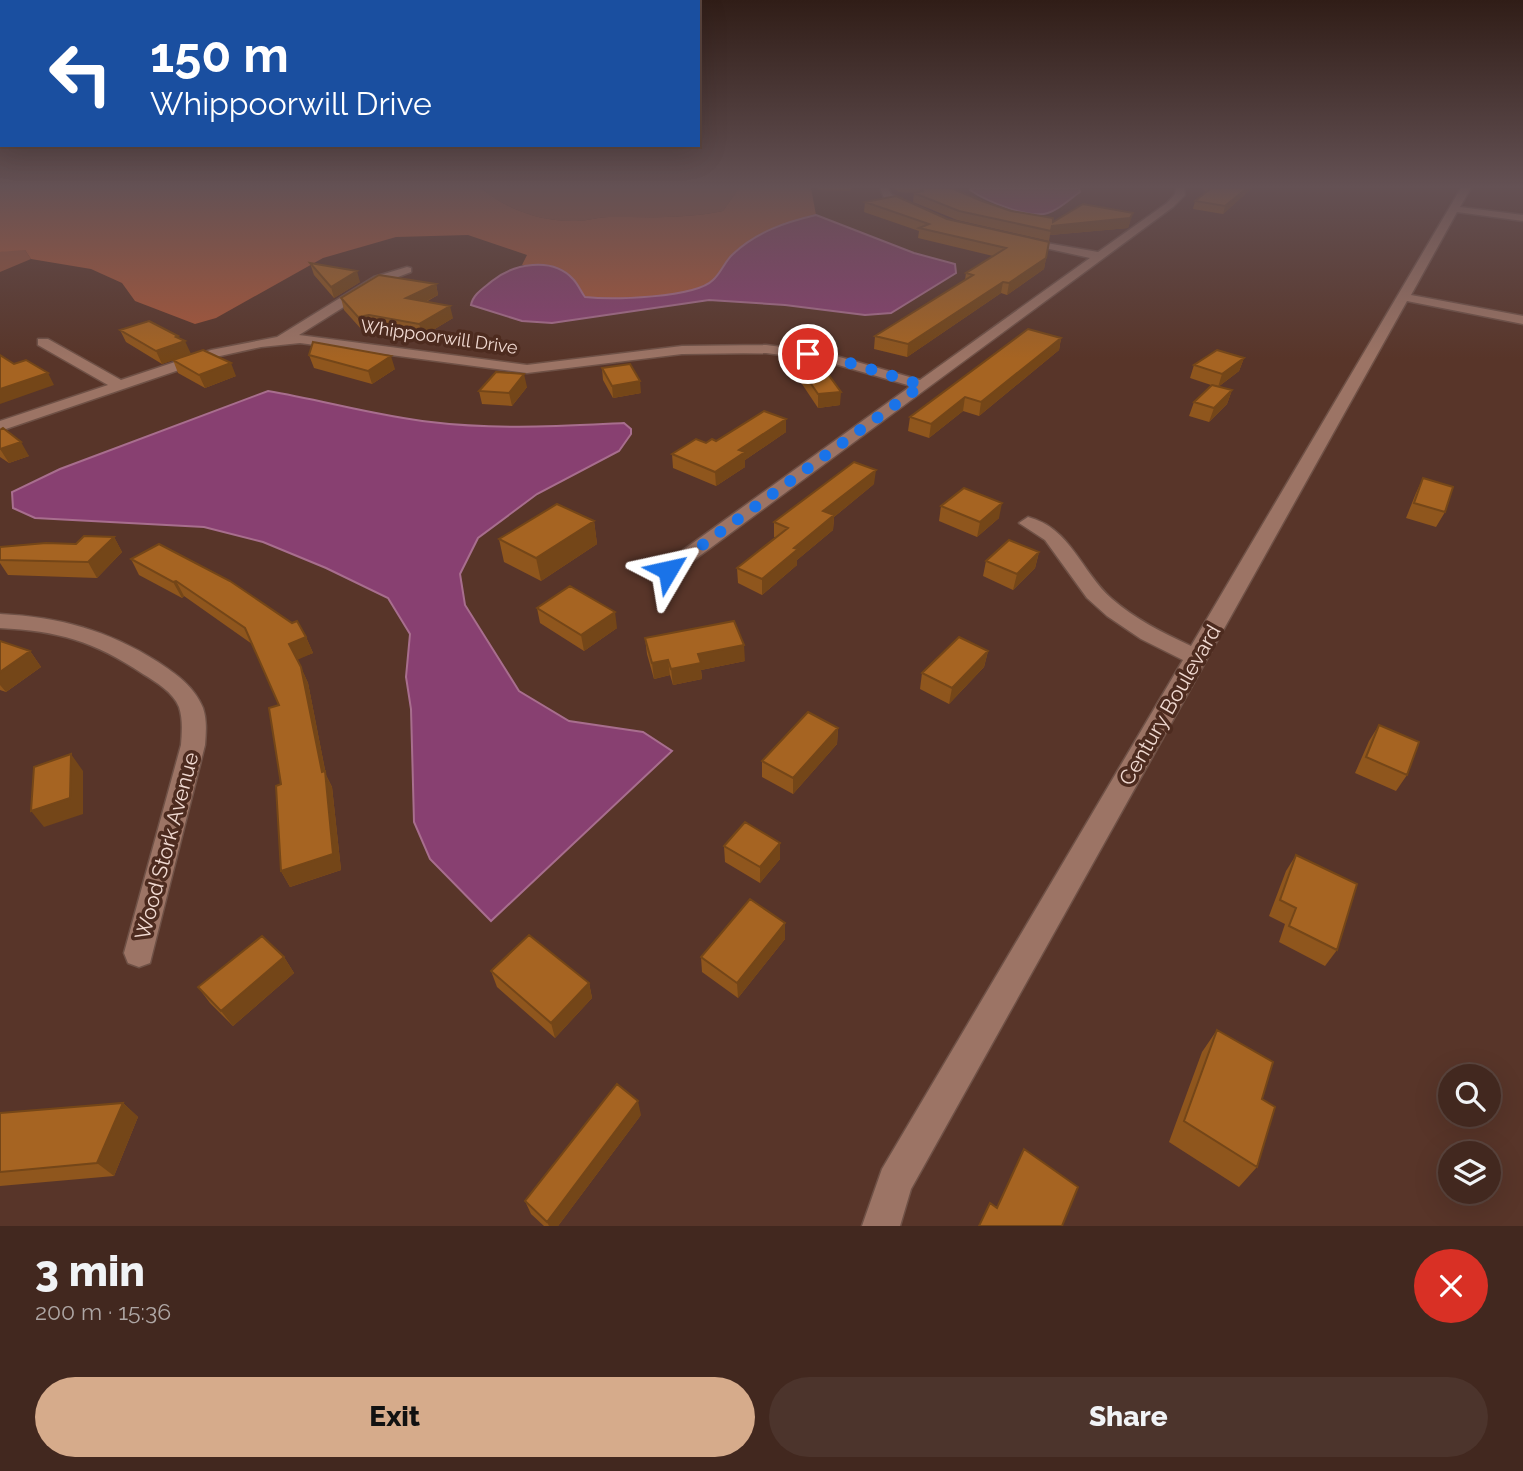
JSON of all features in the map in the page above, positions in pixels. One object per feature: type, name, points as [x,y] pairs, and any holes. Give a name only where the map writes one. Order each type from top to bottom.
[{"type":"street","points":[[1044,245],[1099,256]]},
{"type":"street","points":[[668,570],[1114,245]]},
{"type":"street","name":"Century Boulevard","points":[[881,1226],[895,1182],[1434,245]]},
{"type":"street","points":[[281,340],[378,280],[407,270]]},
{"type":"street","points":[[1404,297],[1523,320]]},
{"type":"street","name":"Whippoorwill Drive","points":[[0,426],[216,352],[281,340],[320,340],[527,369],[682,350],[766,349],[822,356],[922,385]]},
{"type":"street","points":[[43,342],[119,385]]},
{"type":"street","points":[[1028,523],[1050,533],[1103,603],[1143,631],[1197,658]]},
{"type":"street","name":"Wood Stork Avenue","points":[[0,621],[50,625],[103,638],[175,683],[186,695],[193,710],[193,745],[139,953]]},
{"type":"shaded area","points":[[0,245],[367,245],[323,258],[216,318],[195,324],[135,301],[122,283],[91,269],[31,259],[25,250],[0,252]]},
{"type":"shaded area","points":[[498,245],[743,245],[713,280],[703,286],[689,291],[632,298],[585,297],[572,280],[559,270],[522,265],[527,255]]},
{"type":"shaded area","points":[[894,245],[955,264],[956,273],[891,313],[865,315],[785,305],[709,300],[552,323],[522,321],[471,305],[479,292],[501,275],[533,265],[554,267],[564,272],[575,281],[585,297],[632,298],[689,291],[713,280],[742,246]]},
{"type":"shaded area","points":[[25,250],[31,259],[0,272],[0,252]]},
{"type":"shaded area","points":[[268,391],[431,422],[503,427],[624,423],[631,429],[631,434],[619,451],[537,494],[478,538],[460,574],[465,605],[519,691],[569,721],[643,732],[672,751],[491,921],[430,859],[414,822],[411,709],[406,677],[410,634],[388,598],[263,542],[204,527],[35,518],[13,508],[12,492],[60,469]]},
{"type":"building","points":[[994,245],[1048,245],[1046,258],[1009,283],[1003,282],[908,344],[875,336],[973,275],[966,273],[1006,248]]},
{"type":"building","points":[[310,263],[357,271],[331,287]]},
{"type":"building","points":[[379,275],[436,284],[406,298],[450,306],[419,324],[369,315],[358,317],[341,298]]},
{"type":"building","points":[[149,321],[185,341],[156,351],[120,330]]},
{"type":"building","points":[[1028,329],[1061,338],[981,402],[965,397],[931,424],[910,417]]},
{"type":"building","points":[[313,342],[391,356],[368,371],[309,355]]},
{"type":"building","points":[[203,350],[231,363],[199,375],[173,360]]},
{"type":"building","points":[[1217,350],[1244,358],[1222,374],[1194,365]]},
{"type":"building","points":[[0,355],[14,364],[26,360],[48,373],[0,389]]},
{"type":"building","points":[[794,359],[822,366],[841,392],[818,394]]},
{"type":"building","points":[[630,364],[640,381],[612,386],[602,368]]},
{"type":"building","points":[[496,372],[524,374],[509,393],[479,391]]},
{"type":"building","points":[[1212,385],[1232,390],[1214,408],[1194,402]]},
{"type":"building","points":[[764,411],[786,419],[739,450],[745,452],[715,472],[672,454],[696,439],[706,443],[712,439],[716,441]]},
{"type":"building","points":[[3,428],[21,442],[0,449],[0,430]]},
{"type":"building","points":[[854,462],[876,470],[823,511],[834,515],[794,548],[798,549],[762,579],[737,568],[788,528],[774,522]]},
{"type":"building","points":[[1423,478],[1453,487],[1445,512],[1414,503]]},
{"type":"building","points":[[964,488],[1002,503],[980,522],[941,506]]},
{"type":"building","points":[[557,504],[594,521],[536,558],[499,539]]},
{"type":"building","points":[[84,536],[114,537],[88,562],[0,560],[0,547],[46,543],[76,544]]},
{"type":"building","points":[[1009,540],[1039,552],[1017,574],[986,561]]},
{"type":"building","points":[[159,544],[230,581],[292,623],[297,621],[306,637],[289,644],[301,667],[322,772],[325,771],[333,854],[281,871],[276,786],[281,784],[269,708],[279,705],[245,628],[176,581],[173,582],[131,559]]},
{"type":"building","points":[[570,586],[615,612],[581,635],[537,608]]},
{"type":"building","points":[[734,621],[744,645],[698,654],[701,663],[671,669],[668,660],[652,663],[645,638]]},
{"type":"building","points":[[959,637],[988,651],[952,688],[922,673]]},
{"type":"building","points":[[0,641],[30,651],[0,672]]},
{"type":"building","points":[[808,712],[838,728],[793,778],[762,761]]},
{"type":"building","points":[[1379,725],[1419,742],[1407,775],[1366,757]]},
{"type":"building","points":[[71,754],[70,798],[31,811],[34,767]]},
{"type":"building","points":[[745,822],[780,843],[760,867],[724,846]]},
{"type":"building","points":[[1296,855],[1357,884],[1337,950],[1289,926],[1296,908],[1280,900]]},
{"type":"building","points":[[750,899],[785,923],[737,983],[701,957]]},
{"type":"building","points":[[529,935],[589,983],[551,1023],[491,971]]},
{"type":"building","points":[[262,936],[284,957],[221,1011],[198,987]]},
{"type":"building","points":[[1217,1030],[1273,1062],[1262,1099],[1275,1107],[1257,1167],[1184,1121]]},
{"type":"building","points":[[617,1084],[638,1101],[547,1222],[525,1201]]},
{"type":"building","points":[[123,1103],[97,1163],[0,1172],[0,1113]]},
{"type":"building","points":[[1024,1149],[1078,1187],[1062,1226],[979,1226],[990,1203],[997,1208]]},
{"type":"route","points":[[668,570],[922,385],[847,362],[808,354]]}]
